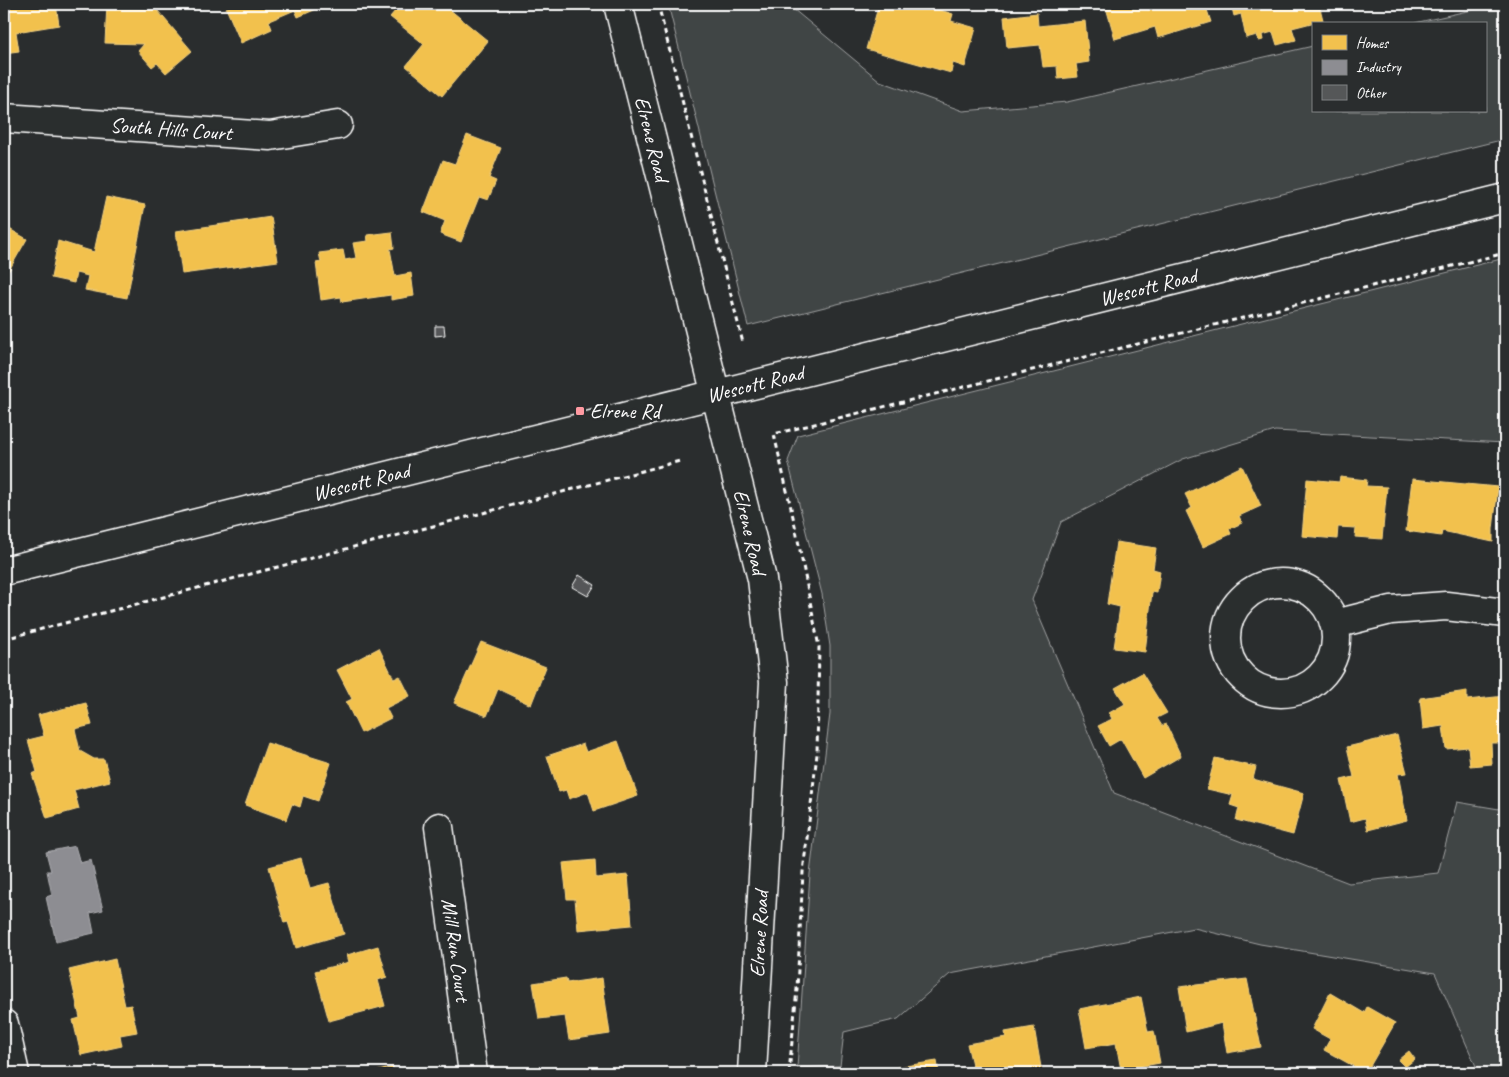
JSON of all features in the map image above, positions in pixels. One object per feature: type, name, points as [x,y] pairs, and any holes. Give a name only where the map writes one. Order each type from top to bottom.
[{"type":"street","name":"Elrene Road","points":[[618,4],[762,579],[774,682],[752,1073]]},
{"type":"street","name":"South Hills Court","points":[[4,118],[270,136],[338,125]]},
{"type":"street","name":"Wescott Road","points":[[4,571],[1505,198]]},
{"type":"street","points":[[1283,582],[1301,586],[1316,595],[1328,608],[1335,624],[1337,643],[1332,662],[1322,677],[1306,688],[1288,694],[1269,693],[1251,686],[1237,673],[1228,656],[1225,637],[1228,620],[1237,604],[1250,592],[1266,585],[1283,582]]},
{"type":"street","points":[[1335,624],[1391,610],[1446,606],[1505,614]]},
{"type":"street","name":"Mill Run Court","points":[[439,827],[473,1073]]},
{"type":"street","points":[[4,1024],[15,1073]]},
{"type":"path","points":[[658,4],[743,343]]},
{"type":"path","points":[[789,1073],[797,988],[803,872],[817,754],[819,647],[796,530],[774,434],[1505,253]]},
{"type":"path","points":[[4,640],[680,461]]},
{"type":"shaded area","points":[[668,4],[787,4],[880,81],[963,111],[1067,102],[1312,46],[1312,112],[1486,112],[1486,22],[1419,22],[1505,4],[1505,139],[748,326]]},
{"type":"shaded area","points":[[1505,258],[1505,443],[1275,431],[1183,459],[1061,522],[1032,600],[1114,793],[1349,883],[1438,873],[1457,802],[1505,810],[1505,1073],[1479,1073],[1435,973],[1260,944],[1194,928],[950,974],[898,1019],[844,1032],[840,1066],[797,1068],[810,874],[830,714],[830,646],[822,594],[788,461],[798,435]]},
{"type":"building: Homes","points":[[4,4],[56,4],[59,25],[16,32],[19,51],[4,53]]},
{"type":"building: Homes","points":[[107,4],[152,4],[192,51],[166,73],[157,63],[152,67],[138,51],[144,44],[105,43]]},
{"type":"building: Homes","points":[[234,4],[328,4],[298,17],[295,10],[269,21],[272,29],[241,43],[226,8]]},
{"type":"building: Homes","points":[[401,4],[443,4],[488,41],[442,96],[406,66],[424,44],[390,17]]},
{"type":"building: Homes","points":[[879,4],[921,4],[953,14],[951,21],[976,28],[965,67],[953,63],[951,73],[866,49]]},
{"type":"building: Homes","points":[[1105,4],[1145,4],[1147,10],[1151,9],[1150,4],[1205,4],[1211,22],[1158,38],[1155,27],[1115,39]]},
{"type":"building: Homes","points":[[1231,4],[1319,4],[1323,20],[1292,28],[1296,40],[1277,45],[1273,32],[1262,35],[1263,40],[1259,41],[1257,35],[1246,38],[1241,14],[1234,16]]},
{"type":"building: Homes","points":[[1037,13],[1038,26],[1085,21],[1089,62],[1076,64],[1078,77],[1058,79],[1057,66],[1043,67],[1040,45],[1007,48],[1004,17]]},
{"type":"building: Homes","points":[[467,135],[501,148],[489,178],[496,181],[488,200],[479,197],[461,242],[440,234],[445,221],[423,212],[443,160],[455,164]]},
{"type":"building: Homes","points":[[106,197],[145,205],[127,298],[85,290],[88,276],[76,273],[74,283],[51,278],[58,241],[94,252]]},
{"type":"building: Homes","points":[[271,217],[278,261],[182,274],[176,231]]},
{"type":"building: Homes","points":[[4,226],[27,239],[8,272],[4,270]]},
{"type":"building: Homes","points":[[392,232],[394,248],[390,249],[395,276],[411,273],[414,296],[391,300],[391,295],[342,302],[341,297],[321,300],[316,263],[321,262],[319,253],[343,250],[345,260],[356,258],[353,243],[368,241],[367,235]]},
{"type":"building: Homes","points":[[1242,466],[1261,506],[1239,516],[1242,523],[1229,529],[1231,534],[1203,547],[1186,511],[1192,508],[1185,494]]},
{"type":"building: Homes","points":[[1340,477],[1367,480],[1366,486],[1387,487],[1382,539],[1355,537],[1356,528],[1338,527],[1337,539],[1302,536],[1307,479],[1339,482]]},
{"type":"building: Homes","points":[[1412,479],[1498,487],[1493,542],[1442,531],[1441,536],[1406,531]]},
{"type":"building: Homes","points":[[1116,542],[1156,548],[1153,569],[1160,571],[1157,593],[1152,592],[1145,652],[1114,648],[1120,607],[1107,604]]},
{"type":"building: Homes","points":[[481,642],[546,667],[531,705],[498,689],[487,716],[454,703]]},
{"type":"building: Homes","points":[[379,648],[394,679],[400,676],[410,696],[386,708],[391,718],[361,733],[346,702],[352,699],[337,670]]},
{"type":"building: Homes","points":[[1142,673],[1167,713],[1157,718],[1162,726],[1166,724],[1181,756],[1143,778],[1121,739],[1109,746],[1098,726],[1112,719],[1109,713],[1125,704],[1115,688]]},
{"type":"building: Homes","points":[[1467,691],[1467,700],[1505,696],[1505,743],[1491,743],[1492,764],[1470,766],[1468,747],[1446,749],[1443,726],[1423,729],[1420,698]]},
{"type":"building: Homes","points":[[86,703],[92,725],[75,729],[80,751],[94,759],[104,759],[110,781],[74,790],[79,809],[47,818],[32,774],[37,772],[28,740],[44,736],[38,715]]},
{"type":"building: Homes","points":[[1397,735],[1407,773],[1398,774],[1407,820],[1368,830],[1365,818],[1350,822],[1341,780],[1354,777],[1347,747]]},
{"type":"building: Homes","points":[[618,741],[638,796],[594,811],[588,792],[569,799],[566,790],[559,792],[547,756],[583,744],[586,752]]},
{"type":"building: Homes","points":[[267,743],[331,763],[318,801],[303,796],[300,807],[292,804],[286,820],[245,805]]},
{"type":"building: Homes","points":[[1215,758],[1256,767],[1253,779],[1304,793],[1293,835],[1236,820],[1239,808],[1230,805],[1233,795],[1207,789]]},
{"type":"building: Homes","points":[[301,858],[310,888],[329,883],[344,934],[296,948],[288,922],[284,923],[269,867]]},
{"type":"building: Homes","points":[[595,860],[596,878],[628,875],[632,925],[578,930],[575,899],[567,899],[563,863]]},
{"type":"building: Homes","points":[[378,946],[387,977],[378,980],[385,1006],[329,1021],[315,971],[349,962],[347,955]]},
{"type":"building: Homes","points":[[115,959],[125,1006],[131,1005],[137,1032],[120,1035],[122,1046],[81,1055],[73,1020],[80,1018],[69,970]]},
{"type":"building: Homes","points":[[566,978],[567,983],[602,978],[610,1034],[569,1040],[565,1016],[539,1019],[533,983]]},
{"type":"building: Homes","points":[[1247,979],[1261,1047],[1227,1053],[1222,1023],[1186,1032],[1179,987]]},
{"type":"building: Homes","points":[[1330,993],[1364,1013],[1367,1007],[1395,1023],[1366,1073],[1324,1050],[1330,1039],[1312,1029]]},
{"type":"building: Homes","points":[[1141,997],[1148,1032],[1154,1031],[1160,1063],[1121,1070],[1116,1043],[1086,1048],[1079,1009]]},
{"type":"building: Homes","points":[[1034,1027],[1042,1073],[974,1073],[967,1044],[1006,1037],[1005,1032]]},
{"type":"building: Homes","points":[[1409,1051],[1415,1059],[1405,1067],[1398,1060]]},
{"type":"building: Homes","points":[[937,1061],[939,1073],[887,1073],[886,1069]]},
{"type":"building: Homes","points":[[393,1067],[395,1073],[372,1073]]},
{"type":"building: Industry","points":[[75,846],[80,863],[91,860],[103,910],[90,913],[94,933],[56,942],[46,897],[52,895],[47,871],[51,871],[46,852]]},
{"type":"building: Other","points":[[435,326],[444,326],[445,335],[435,336]]},
{"type":"building: Other","points":[[579,575],[595,585],[588,596],[572,587]]},
{"type":"place","name":"Elrene Rd","points":[[580,411]]}]
